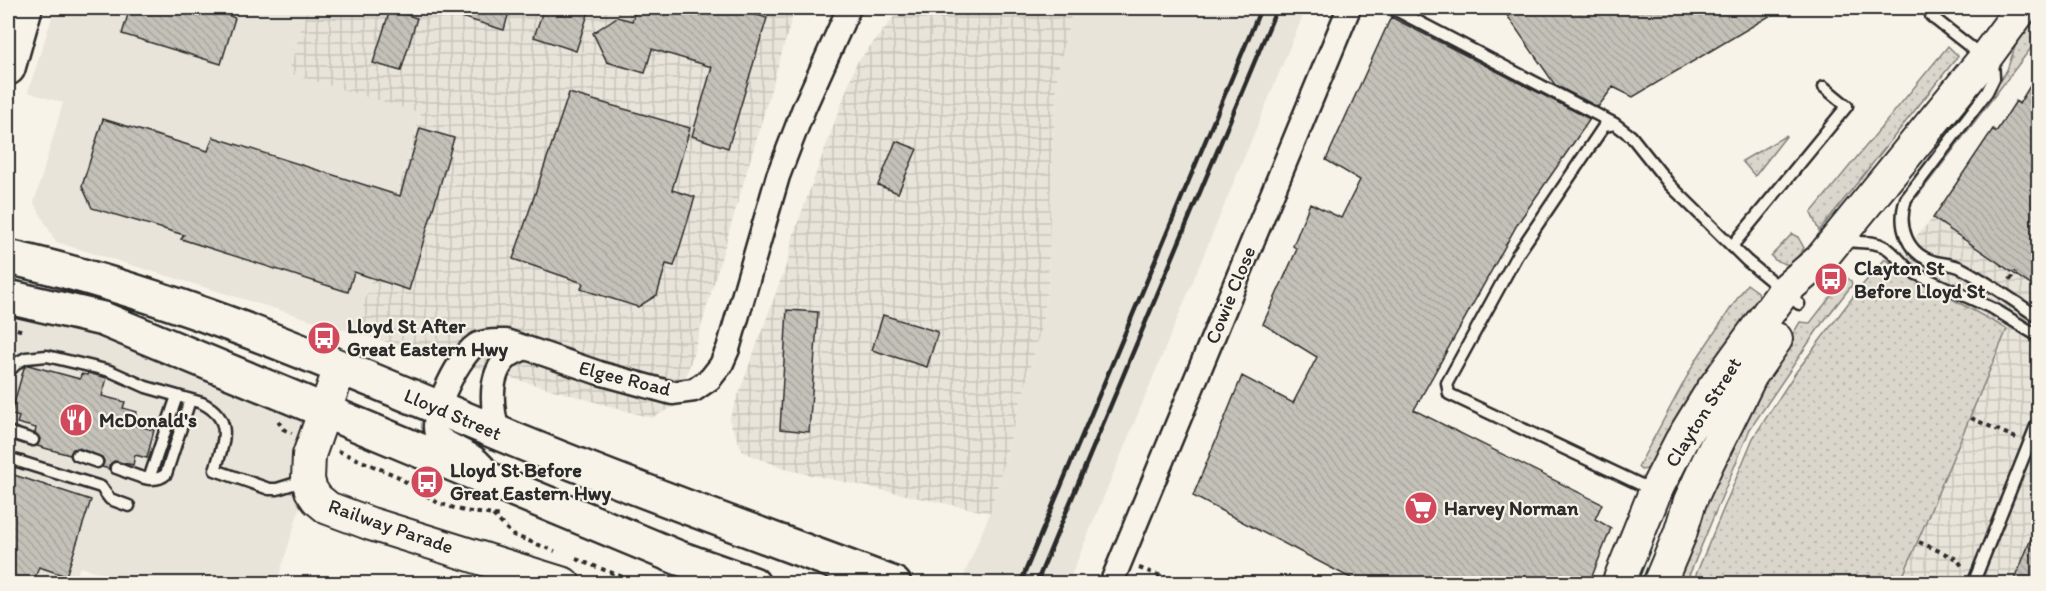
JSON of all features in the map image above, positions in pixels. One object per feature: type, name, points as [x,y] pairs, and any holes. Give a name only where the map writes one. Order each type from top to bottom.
[{"type":"main road","points":[[8,68],[25,8]]},
{"type":"main road","name":"Clayton Street","points":[[1618,584],[1655,492],[1681,441],[1711,392],[1792,298],[2022,8]]},
{"type":"main road","name":"Lloyd Street","points":[[8,257],[70,271],[219,320],[440,408],[626,486],[894,584]]},
{"type":"main road","points":[[8,297],[103,319],[184,352],[324,412],[499,501],[753,584]]},
{"type":"main road","name":"Clayton Street","points":[[1659,584],[1680,534],[1690,501],[1751,375],[1792,298]]},
{"type":"main road","name":"Railway Parade","points":[[340,368],[309,455],[310,490],[328,508],[371,524],[565,569]]},
{"type":"street","name":"Elgee Road","points":[[499,501],[475,458],[443,441],[436,434],[435,422],[452,374],[463,357],[477,344],[506,341],[599,373],[672,393],[694,390],[710,379],[722,365],[728,349],[778,176],[813,87],[849,8]]},
{"type":"street","name":"Cowie Close","points":[[1121,574],[1349,8]]},
{"type":"street","points":[[498,433],[493,414],[492,396],[499,366],[509,355],[525,348]]},
{"type":"lane","points":[[1392,8],[1615,124],[1631,136],[1670,185],[1747,261],[1792,298]]},
{"type":"lane","points":[[1931,16],[1991,49],[1994,78],[1987,92],[1906,199],[1902,210],[1904,236],[1909,245],[1927,260],[1961,267],[2038,317]]},
{"type":"lane","points":[[1732,246],[1847,106],[1824,87]]},
{"type":"lane","points":[[1615,124],[1604,126],[1517,255],[1447,383],[1449,394],[1655,492]]},
{"type":"lane","points":[[1829,249],[1858,241],[1877,243],[1884,246],[1904,267],[1914,273],[1994,309],[2038,336]]},
{"type":"lane","points":[[8,372],[26,358],[47,356],[110,370],[146,387],[210,407],[220,418],[225,441],[215,470],[269,489],[308,480]]},
{"type":"lane","points":[[149,479],[177,396]]},
{"type":"lane","points":[[116,468],[157,480],[166,474],[190,400]]},
{"type":"lane","points":[[1975,579],[2038,421]]},
{"type":"lane","points":[[8,432],[33,440]]},
{"type":"lane","points":[[77,455],[97,462]]},
{"type":"lane","points":[[8,458],[101,487],[110,499],[129,506]]},
{"type":"path","points":[[1971,418],[2030,444]]},
{"type":"path","points":[[499,501],[513,536],[555,552]]},
{"type":"path","points":[[1919,542],[1957,559],[1962,568],[1975,579]]},
{"type":"path","points":[[565,569],[641,584]]},
{"type":"path","points":[[1121,574],[1184,584]]},
{"type":"shaded area","points":[[55,8],[307,8],[288,73],[421,112],[355,333],[56,242],[34,203],[63,103],[28,92]]},
{"type":"shaded area","points":[[307,8],[795,8],[678,405],[651,418],[355,333],[421,113],[288,73]]},
{"type":"shaded area","points":[[901,8],[1073,8],[1058,71],[1052,151],[1048,284],[1042,325],[990,513],[788,470],[743,452],[729,420],[788,260],[794,233],[856,64]]},
{"type":"shaded area","points":[[1073,8],[1306,8],[1068,583],[980,584],[963,578],[990,513],[1042,325],[1048,284],[1052,151],[1058,71]]},
{"type":"shaded area","points":[[2038,11],[2038,39],[1917,197],[1919,189],[2007,70],[2016,44]]},
{"type":"shaded area","points":[[1948,46],[1958,56],[1819,231],[1811,213]]},
{"type":"shaded area","points":[[2038,76],[2038,583],[1703,584],[1854,303],[1933,218]]},
{"type":"shaded area","points":[[1787,135],[1755,176],[1742,161]]},
{"type":"shaded area","points":[[1792,234],[1798,237],[1804,248],[1791,266],[1771,256]]},
{"type":"shaded area","points":[[1885,259],[1921,282],[2007,329],[1900,583],[1692,584],[1753,438],[1796,372],[1859,289]]},
{"type":"shaded area","points":[[1846,277],[1852,285],[1820,326],[1750,429],[1686,583],[1677,584],[1712,488],[1749,407],[1800,322],[1810,323]]},
{"type":"shaded area","points":[[1747,284],[1758,292],[1761,304],[1647,469],[1641,470],[1638,467],[1696,360]]},
{"type":"shaded area","points":[[8,297],[324,412],[308,480],[277,583],[134,583],[80,567],[74,583],[8,584]]},
{"type":"building","points":[[130,8],[228,8],[227,15],[235,18],[221,64],[122,34]]},
{"type":"building","points":[[446,8],[510,8],[504,30],[445,12]]},
{"type":"building","points":[[544,8],[590,8],[576,51],[534,37]]},
{"type":"building","points":[[636,8],[732,8],[767,18],[728,148],[692,136],[712,67],[652,49],[645,73],[607,62],[593,33],[617,17],[632,21]]},
{"type":"building","points":[[1502,8],[1783,8],[1633,97],[1613,87],[1598,107],[1555,85]]},
{"type":"building","points":[[390,10],[417,18],[401,71],[373,63]]},
{"type":"building","points":[[1391,17],[1590,119],[1518,223],[1414,410],[1602,504],[1595,519],[1611,528],[1589,584],[1362,584],[1193,496],[1242,376],[1293,403],[1317,357],[1263,324],[1297,249],[1293,246],[1310,203],[1341,218],[1360,180],[1326,160]]},
{"type":"building","points":[[2038,73],[2038,290],[1933,218],[1993,129],[1996,132],[2016,101],[2019,104]]},
{"type":"building","points":[[569,93],[690,128],[672,190],[695,197],[674,266],[666,264],[657,295],[638,307],[581,289],[583,283],[513,259]]},
{"type":"building","points":[[103,119],[208,151],[213,137],[400,196],[420,128],[454,138],[409,290],[354,272],[348,292],[181,239],[184,235],[92,208],[82,186]]},
{"type":"building","points":[[896,141],[917,149],[898,193],[878,185]]},
{"type":"building","points":[[787,310],[818,312],[809,432],[780,429]]},
{"type":"building","points":[[883,315],[938,332],[927,367],[872,350]]},
{"type":"building","name":"McDonald's","points":[[28,365],[80,379],[81,374],[87,375],[88,373],[107,378],[102,396],[125,402],[123,408],[137,412],[133,425],[154,430],[147,458],[135,455],[133,465],[114,461],[109,465],[109,469],[102,467],[104,461],[102,457],[79,448],[73,449],[70,455],[37,446],[40,439],[35,433],[36,428],[17,423],[19,417],[11,414],[24,368]]},
{"type":"building","points":[[8,473],[91,500],[66,576],[39,567],[33,584],[8,584]]},
{"type":"building","points":[[2038,521],[2038,584],[2013,584]]},
{"type":"railway","points":[[1020,584],[1261,8]]},
{"type":"railway","points":[[1036,584],[1277,8]]},
{"type":"place","name":"Clayton St Before Lloyd St","points":[[1831,279]]},
{"type":"place","name":"Lloyd St After Great Eastern Hwy","points":[[324,338]]},
{"type":"place","name":"McDonald's","points":[[76,420]]},
{"type":"place","name":"Lloyd St Before Great Eastern Hwy","points":[[427,482]]},
{"type":"place","name":"Harvey Norman","points":[[1421,508]]}]
